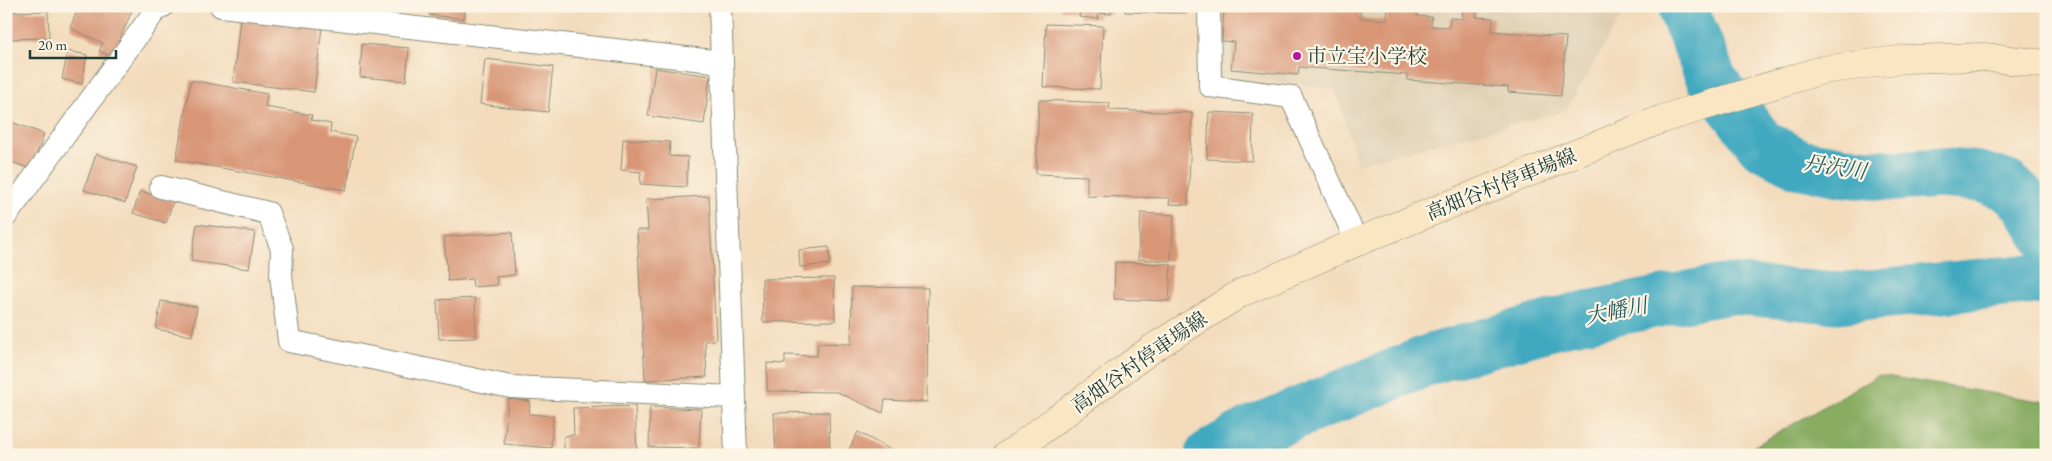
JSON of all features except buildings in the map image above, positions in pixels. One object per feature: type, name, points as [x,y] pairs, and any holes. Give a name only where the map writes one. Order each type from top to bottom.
[{"type":"main road","name":"高畑谷村停車場線","points":[[1008,455],[1154,348],[1241,293],[1357,242],[1662,119],[1822,70],[1905,59],[1984,57],[2046,64]]},
{"type":"street","points":[[6,216],[158,8],[163,6]]},
{"type":"street","points":[[221,6],[722,62]]},
{"type":"street","points":[[720,6],[736,455]]},
{"type":"street","points":[[1209,6],[1210,86],[1291,96],[1357,242]]},
{"type":"street","points":[[161,187],[268,213],[282,249],[282,275],[289,341],[511,387],[733,396]]},
{"type":"shaded area","points":[[1218,6],[1627,6],[1566,111],[1357,164],[1336,89],[1219,76]]},
{"type":"green space","points":[[1879,375],[2046,402],[2046,455],[1739,455]]},
{"type":"waterway","name":"丹沢川","points":[[1684,6],[1685,14],[1712,80],[1762,145],[1800,164],[1846,172],[1895,176],[1940,173],[1980,177],[2006,185],[2025,201],[2046,235]]},
{"type":"waterway","name":"大幡川","points":[[1210,455],[1248,433],[1431,359],[1573,319],[1730,289],[1836,298],[2046,278]]},
{"type":"place","name":"市立宝小学校","points":[[1297,56]]}]
